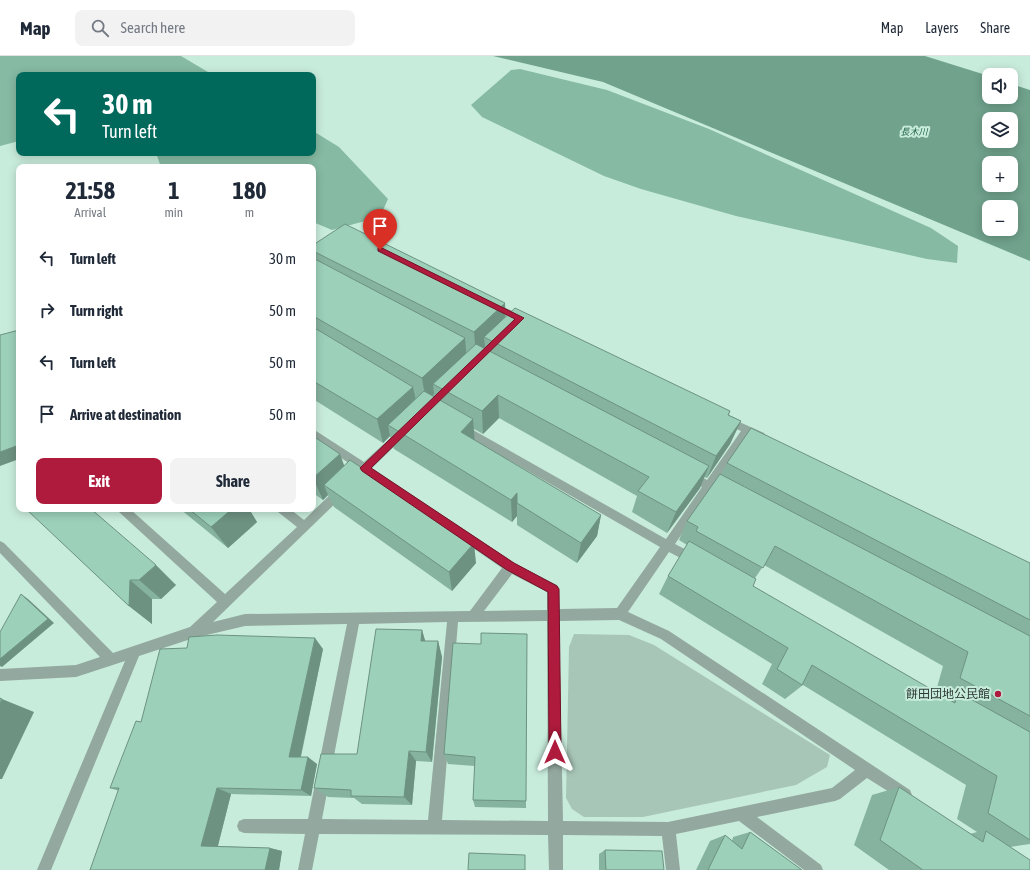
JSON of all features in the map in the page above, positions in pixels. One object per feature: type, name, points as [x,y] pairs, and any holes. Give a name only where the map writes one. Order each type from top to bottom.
[{"type":"street","points":[[486,301],[521,321]]},
{"type":"street","points":[[719,416],[768,440]]},
{"type":"street","points":[[455,424],[701,565]]},
{"type":"street","points":[[194,632],[410,425]]},
{"type":"street","points":[[620,614],[747,430]]},
{"type":"street","points":[[316,435],[510,567],[553,589],[556,870]]},
{"type":"street","points":[[680,470],[730,497]]},
{"type":"street","points":[[126,512],[225,602]]},
{"type":"street","points":[[286,512],[304,526]]},
{"type":"street","points":[[0,546],[111,659]]},
{"type":"street","points":[[473,616],[510,567]]},
{"type":"street","points":[[0,675],[76,671],[194,632],[245,620],[620,614],[665,634],[913,800]]},
{"type":"street","points":[[434,828],[453,617]]},
{"type":"street","points":[[305,870],[354,618]]},
{"type":"street","points":[[44,870],[135,652]]},
{"type":"street","points":[[244,826],[668,829],[834,794],[867,769]]},
{"type":"street","points":[[741,814],[816,870]]},
{"type":"street","points":[[668,829],[673,870]]},
{"type":"shaded area","points":[[0,56],[181,56],[208,72],[16,72],[16,142],[0,146]]},
{"type":"shaded area","points":[[520,69],[607,90],[709,129],[931,228],[958,246],[957,263],[927,259],[736,216],[641,189],[604,176],[482,117],[471,105],[511,70]]},
{"type":"shaded area","points":[[316,133],[339,147],[388,199],[380,217],[332,230],[316,223],[316,164],[160,164],[157,156],[316,156]]},
{"type":"shaded area","points":[[574,634],[629,635],[654,645],[830,755],[827,767],[796,785],[643,817],[584,817],[572,809],[566,798],[569,647]]},
{"type":"water","name":"長木川","points":[[493,56],[925,56],[982,74],[982,104],[1018,104],[1018,86],[1030,90],[1030,261],[603,82]]},
{"type":"building","points":[[345,224],[505,303],[474,332],[316,253],[316,243]]},
{"type":"building","points":[[316,260],[465,338],[422,378],[316,318]]},
{"type":"building","points":[[515,308],[730,411],[728,415],[741,421],[716,456],[484,337]]},
{"type":"building","points":[[316,329],[413,387],[377,419],[316,383]]},
{"type":"building","points":[[16,331],[16,446],[0,452],[0,335]]},
{"type":"building","points":[[476,344],[709,466],[676,512],[638,491],[649,477],[498,395],[482,411],[433,384]]},
{"type":"building","points":[[424,391],[473,419],[461,432],[601,515],[581,543],[517,503],[517,493],[511,500],[388,425]]},
{"type":"building","points":[[751,428],[1030,563],[1030,620],[727,463]]},
{"type":"building","points":[[316,438],[340,454],[316,475]]},
{"type":"building","points":[[350,460],[474,543],[449,572],[324,485]]},
{"type":"building","points":[[720,474],[1030,636],[1030,716],[960,678],[968,652],[775,546],[763,568],[696,531],[698,527],[687,521]]},
{"type":"building","points":[[29,512],[94,512],[156,565],[139,580],[130,580],[129,606]]},
{"type":"building","points":[[193,512],[228,512],[211,527]]},
{"type":"building","points":[[689,541],[756,579],[753,586],[955,703],[958,692],[1030,732],[1030,840],[988,813],[997,776],[812,665],[802,685],[777,669],[788,648],[668,576]]},
{"type":"building","points":[[21,594],[48,619],[0,659],[0,632]]},
{"type":"building","points":[[376,629],[422,630],[421,641],[438,641],[426,752],[409,751],[404,797],[351,796],[351,790],[314,788],[321,754],[357,754]]},
{"type":"building","points":[[481,633],[527,634],[526,801],[473,800],[475,757],[444,754],[453,643],[481,644]]},
{"type":"building","points":[[217,635],[315,638],[289,757],[308,757],[301,790],[217,788],[201,846],[270,848],[265,870],[90,870],[119,788],[110,788],[136,721],[141,722],[160,649],[187,648],[189,637]]},
{"type":"building","points":[[899,787],[983,842],[986,831],[1030,860],[1030,870],[923,870],[880,840]]},
{"type":"building","points":[[750,832],[802,870],[708,870],[725,835],[742,849]]},
{"type":"building","points":[[605,850],[662,851],[664,870],[606,870]]},
{"type":"building","points":[[469,853],[525,855],[525,870],[468,870]]},
{"type":"place","name":"餅田団地公民館","points":[[998,694]]},
{"type":"route","points":[[380,250],[521,318],[365,468],[510,567],[553,589],[555,752]]}]
